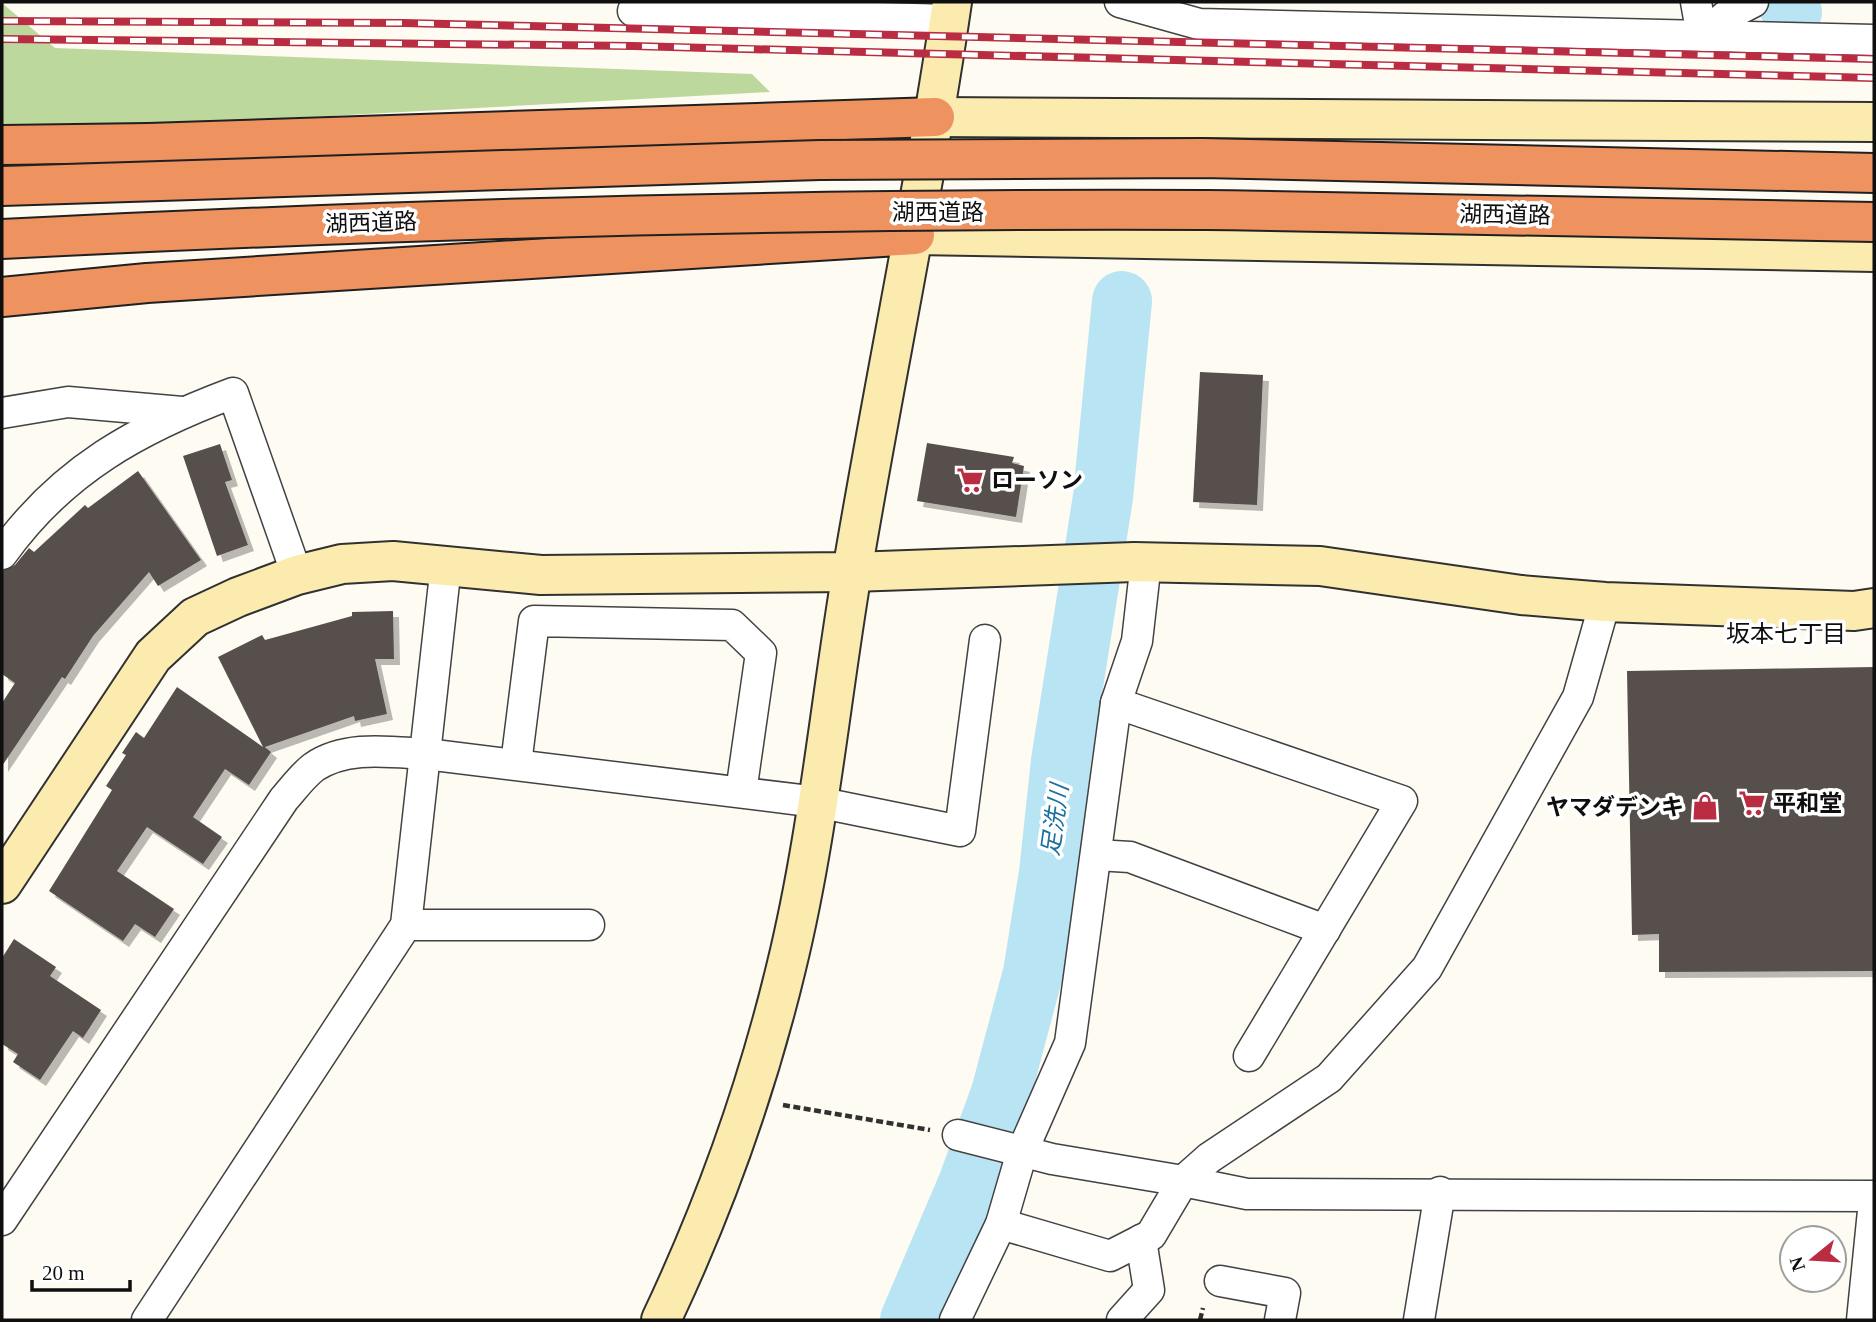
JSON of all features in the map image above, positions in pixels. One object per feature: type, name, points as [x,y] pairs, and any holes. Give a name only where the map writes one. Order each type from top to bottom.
[{"type":"highway","points":[[2,145],[148,143],[935,117]]},
{"type":"highway","points":[[2,186],[834,159],[1202,158],[1874,173]]},
{"type":"highway","name":"湖西道路","points":[[2,239],[514,218],[839,213],[1203,210],[1874,222]]},
{"type":"highway","points":[[2,297],[147,283],[915,235]]},
{"type":"street","points":[[1120,2],[1199,24],[1874,40]]},
{"type":"street","points":[[1696,2],[1702,36]]},
{"type":"street","points":[[1702,36],[1726,16],[1753,2]]},
{"type":"street","points":[[633,11],[951,11],[915,235],[852,572],[817,802],[786,968],[733,1146],[661,1320]]},
{"type":"street","points":[[935,117],[1874,122]]},
{"type":"street","points":[[915,235],[1874,252]]},
{"type":"street","points":[[2,554],[26,521],[92,463],[130,438],[182,412],[233,393],[297,575]]},
{"type":"street","points":[[2,413],[68,402],[182,412]]},
{"type":"street","points":[[2,884],[153,656],[195,617],[238,597],[297,575],[342,564],[393,561],[541,575],[852,572],[1140,562],[1320,566],[1521,595],[1605,602],[1854,611],[1874,608]]},
{"type":"street","points":[[955,1320],[1002,1224],[1015,1150],[1070,1043],[1116,703],[1137,641],[1140,562]]},
{"type":"street","points":[[146,1320],[406,925],[446,565]]},
{"type":"street","points":[[1002,1224],[1110,1256],[1151,1235],[1183,1181],[1209,1158],[1329,1078],[1427,968],[1578,697],[1605,602]]},
{"type":"street","points":[[516,764],[534,621],[732,625],[761,653],[741,792]]},
{"type":"street","points":[[2,1220],[284,799],[314,767],[343,754],[375,751],[426,754],[817,802],[960,831],[985,640]]},
{"type":"street","points":[[1116,703],[1402,801],[1249,1056]]},
{"type":"street","points":[[1096,855],[1130,857],[1325,930]]},
{"type":"street","points":[[406,925],[589,925]]},
{"type":"street","points":[[958,1135],[1015,1150],[1247,1194],[1440,1192],[1874,1198],[1862,1320]]},
{"type":"street","points":[[1419,1320],[1440,1192]]},
{"type":"street","points":[[1122,1320],[1149,1290],[1141,1240]]},
{"type":"street","points":[[1220,1281],[1285,1293],[1280,1320]]},
{"type":"path","points":[[770,1102],[958,1135]]},
{"type":"green space","points":[[2,3],[55,48],[752,74],[770,92],[145,126],[2,128]]},
{"type":"building","points":[[1200,372],[1263,375],[1257,505],[1193,502]]},
{"type":"building","points":[[927,443],[1014,457],[1012,463],[1024,466],[1016,517],[917,501]]},
{"type":"building","points":[[220,444],[232,480],[225,482],[248,545],[217,556],[183,456]]},
{"type":"building","points":[[138,471],[201,560],[158,586],[149,572],[93,636],[2,766],[2,703],[15,683],[2,674],[2,571],[15,565],[29,548],[34,552],[85,505],[88,508]]},
{"type":"building","points":[[393,611],[394,659],[375,659],[387,714],[355,721],[354,716],[265,747],[271,752],[249,785],[225,769],[193,817],[222,837],[203,864],[147,827],[117,871],[174,909],[155,937],[135,924],[123,941],[49,891],[112,790],[106,786],[126,755],[122,753],[136,732],[144,738],[177,687],[263,747],[218,657],[262,635],[265,640],[352,616],[352,612]]},
{"type":"building","name":"平和堂","points":[[1874,667],[1874,971],[1659,972],[1659,934],[1632,935],[1627,671]]},
{"type":"building","points":[[14,939],[56,967],[50,976],[101,1010],[83,1038],[73,1031],[40,1080],[13,1062],[18,1054],[2,1044],[2,958]]},
{"type":"waterway","points":[[1787,2],[1792,12]]},
{"type":"waterway","name":"足洗川","points":[[910,1320],[968,1184],[1001,1093],[1033,973],[1049,873],[1061,761],[1103,497],[1122,301]]},
{"type":"railway","points":[[2,21],[404,23],[1874,59]]},
{"type":"railway","points":[[2,39],[633,46],[1874,78]]},
{"type":"place","name":"ローソン","points":[[970,480]]},
{"type":"place","name":"平和堂","points":[[1752,803]]},
{"type":"place","name":"ヤマダデンキ","points":[[1705,807]]},
{"type":"district","name":"坂本七丁目","points":[[1786,634]]}]
